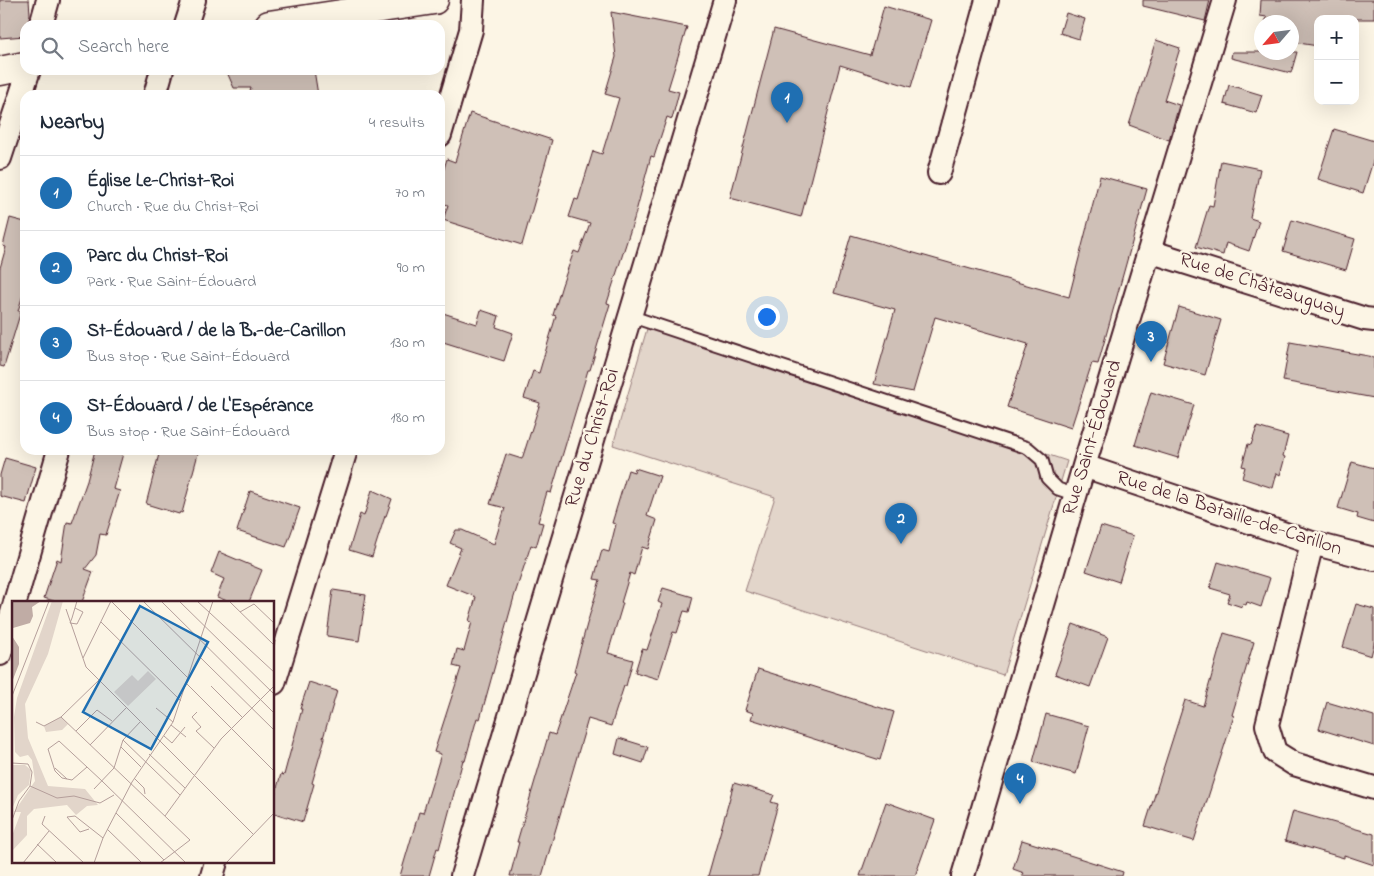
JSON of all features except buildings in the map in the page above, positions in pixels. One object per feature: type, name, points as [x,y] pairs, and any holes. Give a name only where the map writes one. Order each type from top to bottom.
[{"type":"street","points":[[42,20],[48,0]]},
{"type":"street","points":[[188,20],[194,0]]},
{"type":"street","points":[[302,20],[434,0]]},
{"type":"street","points":[[445,119],[472,30],[473,0]]},
{"type":"street","name":"Rue du Christ-Roi","points":[[462,876],[724,0]]},
{"type":"street","points":[[939,172],[987,0]]},
{"type":"street","name":"Rue Saint-Édouard","points":[[963,876],[1084,466],[1225,0]]},
{"type":"street","points":[[0,71],[20,67]]},
{"type":"street","points":[[22,90],[26,75]]},
{"type":"street","points":[[156,90],[161,75]]},
{"type":"street","points":[[0,158],[20,95]]},
{"type":"street","name":"Rue de Châteauguay","points":[[1150,251],[1365,319],[1374,320]]},
{"type":"street","points":[[15,601],[58,455]]},
{"type":"street","points":[[275,680],[344,455]]},
{"type":"street","name":"Rue de la Bataille-de-Carillon","points":[[1084,466],[1312,543],[1374,559]]},
{"type":"street","points":[[1312,543],[1268,725],[1275,752],[1294,764],[1374,788]]},
{"type":"street","points":[[0,654],[12,613]]},
{"type":"lane","points":[[630,316],[1028,448],[1042,460],[1047,478],[1058,489],[1076,495]]},
{"type":"shaded area","points":[[649,322],[1067,461],[1003,675],[745,591],[775,497],[613,445]]},
{"type":"place","name":"Église Le-Christ-Roi","points":[[787,123]]},
{"type":"place","name":"St-Édouard / de la B.-de-Carillon","points":[[1151,362]]},
{"type":"place","name":"Parc du Christ-Roi","points":[[901,544]]},
{"type":"place","name":"St-Édouard / de L'Espérance","points":[[1020,804]]}]
